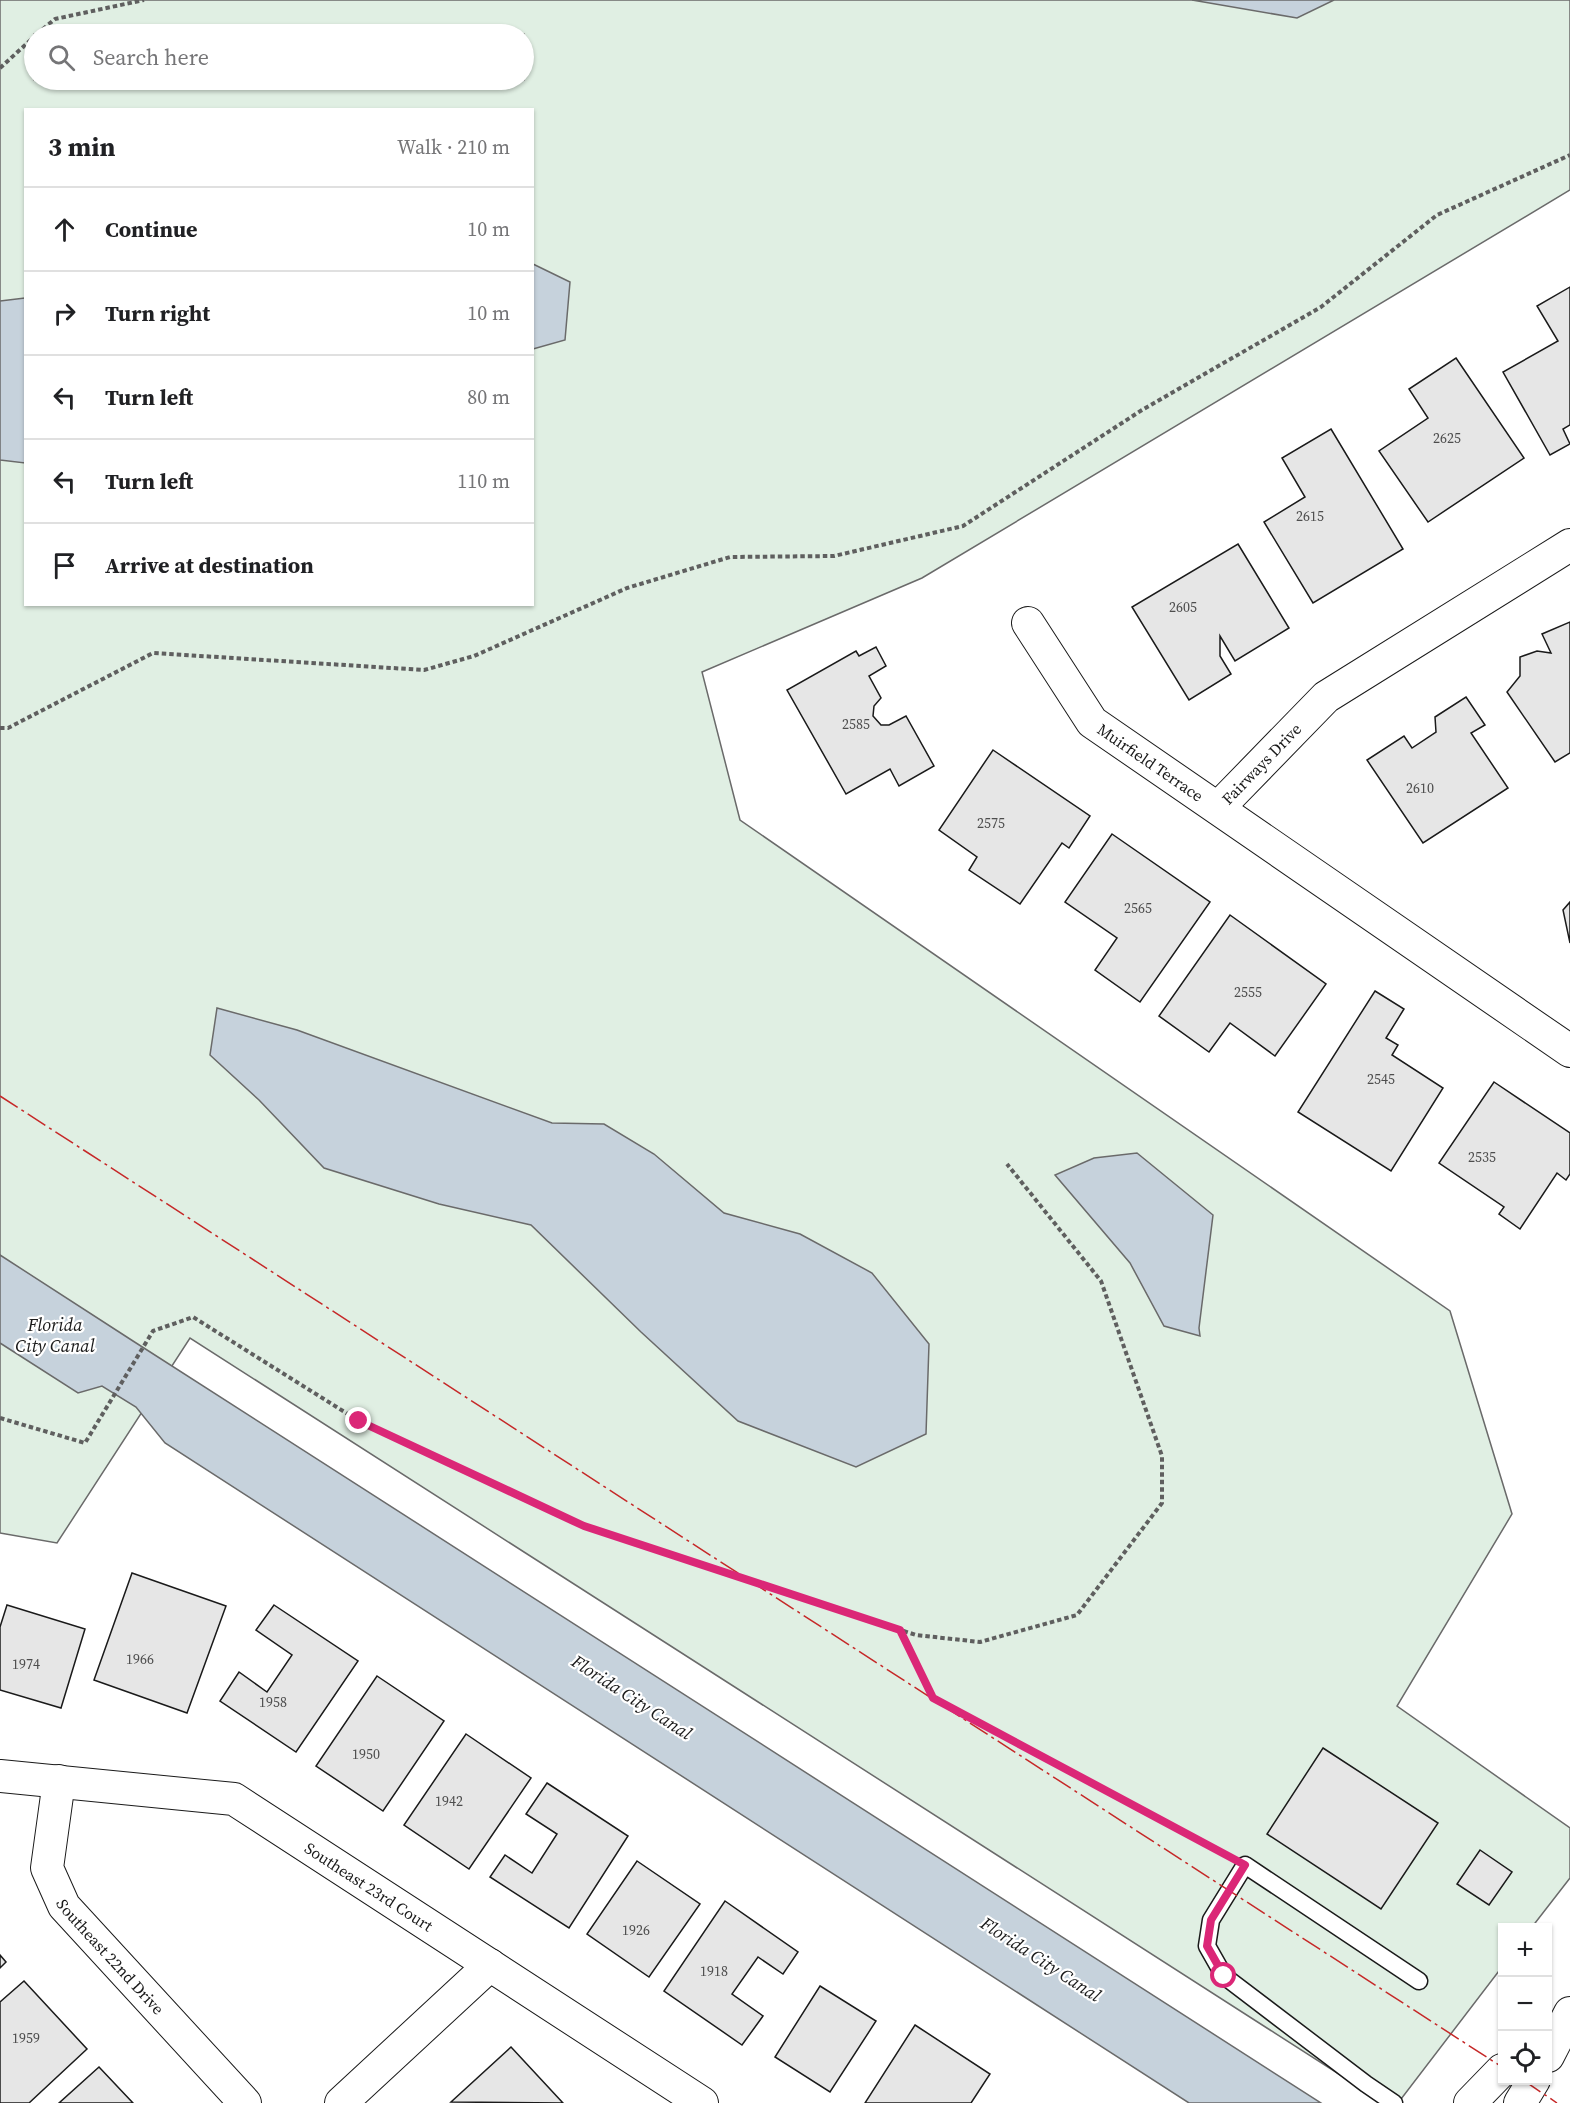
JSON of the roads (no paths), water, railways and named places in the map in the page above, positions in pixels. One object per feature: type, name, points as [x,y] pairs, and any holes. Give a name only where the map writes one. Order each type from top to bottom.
[{"type":"street","name":"Fairways Drive","points":[[1570,544],[1326,697],[1218,808],[1570,1051]]},
{"type":"street","name":"Muirfield Terrace","points":[[1028,623],[1092,722],[1218,808]]},
{"type":"street","name":"Southeast 23rd Court","points":[[0,1776],[234,1799],[702,2103]]},
{"type":"street","name":"Southeast 22nd Drive","points":[[59,1782],[47,1868],[64,1906],[245,2103]]},
{"type":"street","points":[[341,2103],[490,1965]]},
{"type":"street","points":[[1552,2022],[1570,2003]]},
{"type":"street","points":[[1552,2048],[1570,2013]]},
{"type":"street","points":[[1470,2103],[1498,2075]]},
{"type":"street","points":[[1520,2103],[1531,2085]]},
{"type":"lane","points":[[1394,2103],[1224,1976],[1207,1946],[1211,1920],[1245,1865],[1419,1982]]},
{"type":"water","points":[[1192,0],[1334,0],[1297,18]]},
{"type":"water","points":[[534,264],[570,282],[565,340],[534,349]]},
{"type":"water","points":[[24,298],[24,463],[0,460],[0,301]]},
{"type":"water","points":[[217,1008],[297,1030],[552,1123],[604,1124],[654,1154],[724,1213],[800,1234],[872,1273],[929,1344],[926,1434],[856,1467],[738,1421],[641,1332],[531,1225],[439,1204],[324,1168],[259,1100],[210,1055]]},
{"type":"water","points":[[1137,1153],[1213,1215],[1199,1328],[1200,1336],[1164,1326],[1130,1263],[1055,1175],[1094,1158]]},
{"type":"water","name":"Florida City Canal","points":[[0,1255],[1321,2103],[1189,2103],[165,1443],[136,1407],[102,1386],[78,1393],[0,1343]]}]
